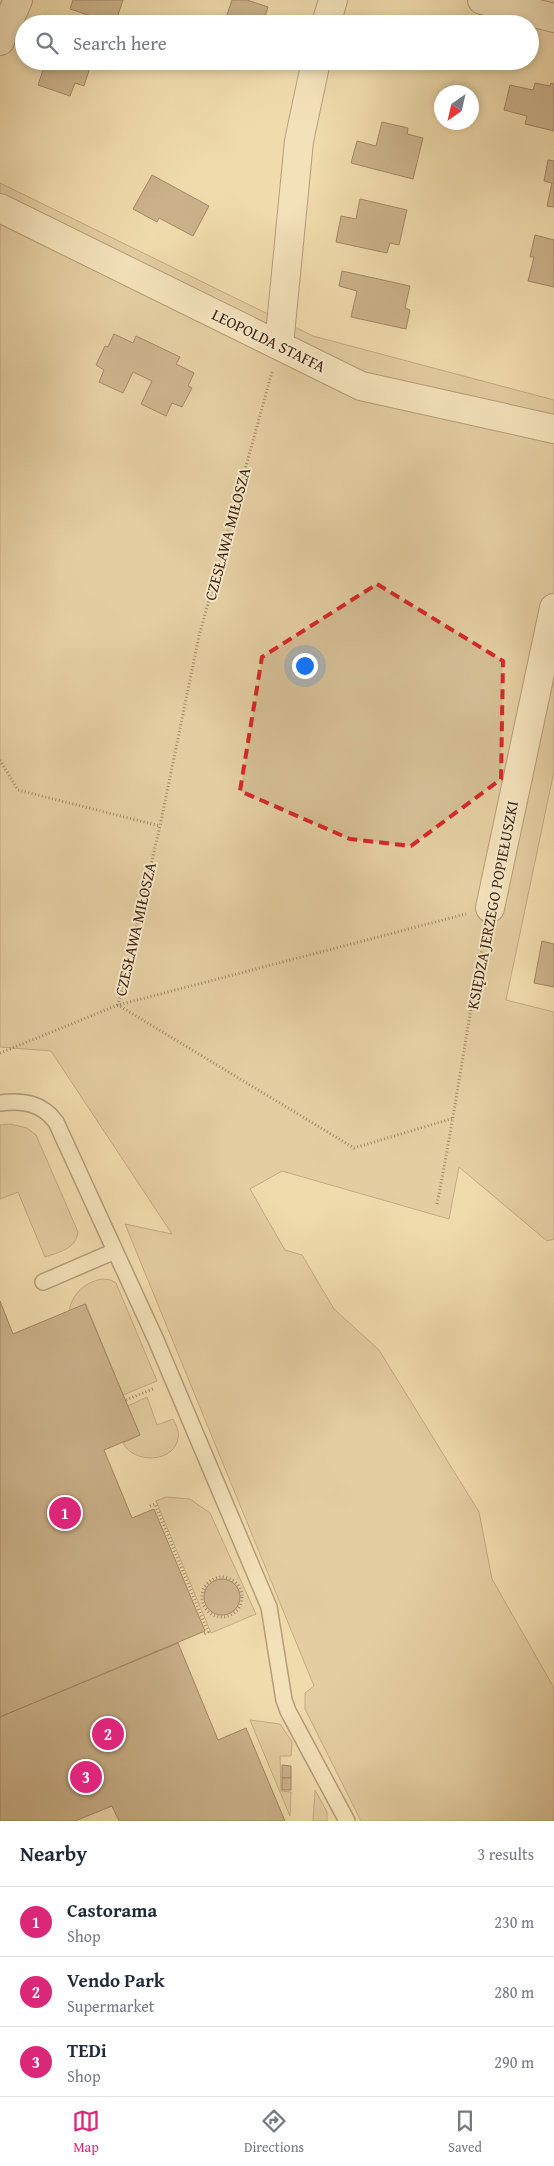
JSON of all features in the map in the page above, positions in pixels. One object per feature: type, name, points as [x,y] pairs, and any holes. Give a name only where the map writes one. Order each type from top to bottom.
[{"type":"street","points":[[0,42],[18,0]]},
{"type":"street","points":[[329,15],[333,0]]},
{"type":"street","points":[[482,0],[554,18]]},
{"type":"street","points":[[279,345],[299,141],[314,70]]},
{"type":"street","name":"LEOPOLDA STAFFA","points":[[0,208],[361,386],[554,429]]},
{"type":"street","name":"KSIĘDZA JERZEGO POPIEŁUSZKI","points":[[490,908],[554,608]]},
{"type":"lane","points":[[0,1103],[18,1102],[35,1105],[50,1114],[56,1122],[156,1340],[269,1606],[284,1700],[288,1711],[347,1821]]},
{"type":"lane","points":[[43,1282],[115,1251]]},
{"type":"path","name":"CZESŁAWA MIŁOSZA","points":[[118,1005],[160,826],[199,636],[279,345]]},
{"type":"path","points":[[0,760],[18,790],[160,826]]},
{"type":"path","points":[[0,1053],[118,1005],[490,908]]},
{"type":"path","name":"KSIĘDZA JERZEGO POPIEŁUSZKI","points":[[438,1204],[454,1118],[473,993],[490,908]]},
{"type":"path","points":[[118,1005],[354,1148],[454,1118]]},
{"type":"path","points":[[126,1400],[159,1387]]},
{"type":"path","points":[[150,1506],[155,1504],[208,1632],[204,1634]]},
{"type":"path","points":[[221,1576],[236,1580],[243,1595],[237,1612],[222,1618],[207,1611],[201,1598],[207,1583],[221,1576]]},
{"type":"highlighted area","points":[[377,584],[503,661],[501,779],[411,846],[350,839],[240,791],[262,657]]},
{"type":"shaded area","points":[[0,183],[313,336],[554,400],[554,771],[506,1000],[554,1012],[554,1239],[547,1241],[459,1167],[449,1219],[282,1171],[250,1189],[285,1250],[302,1255],[334,1309],[379,1350],[479,1512],[492,1579],[554,1688],[554,1821],[361,1821],[305,1709],[305,1693],[314,1686],[125,1224],[172,1234],[51,1051],[0,1047]]},
{"type":"shaded area","points":[[10,1124],[27,1128],[36,1135],[78,1232],[77,1238],[70,1246],[45,1257],[18,1192],[0,1199],[0,1125]]},
{"type":"shaded area","points":[[102,1279],[111,1280],[116,1283],[157,1381],[123,1395],[86,1304],[69,1311],[73,1299],[80,1290],[90,1283]]},
{"type":"shaded area","points":[[147,1397],[157,1425],[173,1419],[178,1434],[175,1447],[169,1453],[153,1458],[136,1455],[128,1450],[123,1443],[140,1435],[128,1406]]},
{"type":"shaded area","points":[[166,1497],[190,1499],[210,1513],[256,1614],[211,1633],[156,1501]]},
{"type":"shaded area","points":[[250,1720],[280,1724],[292,1742],[291,1756],[280,1756],[281,1791],[291,1792],[290,1816]]},
{"type":"shaded area","points":[[315,1790],[327,1812],[327,1821],[313,1821]]},
{"type":"building","points":[[73,0],[123,0],[118,15],[88,15],[70,9]]},
{"type":"building","points":[[232,0],[247,0],[268,7],[266,15],[227,15]]},
{"type":"building","points":[[43,70],[89,70],[84,86],[75,83],[70,96],[38,85]]},
{"type":"building","points":[[535,83],[550,86],[551,83],[554,84],[554,131],[525,124],[527,116],[504,110],[510,85],[533,90]]},
{"type":"building","points":[[382,122],[408,128],[407,134],[423,138],[413,179],[351,163],[357,141],[376,146]]},
{"type":"building","points":[[548,160],[554,161],[554,207],[547,206],[552,183],[544,181]]},
{"type":"building","points":[[152,175],[209,206],[193,236],[159,218],[157,222],[133,209]]},
{"type":"building","points":[[360,199],[407,210],[399,245],[390,243],[387,253],[336,242],[341,216],[356,219]]},
{"type":"building","points":[[535,235],[554,240],[554,287],[528,281],[534,257],[530,257]]},
{"type":"building","points":[[342,271],[410,286],[405,308],[410,310],[406,329],[351,317],[357,291],[339,286]]},
{"type":"building","points":[[114,334],[133,343],[136,336],[180,357],[176,364],[194,373],[188,386],[192,388],[182,407],[172,403],[166,416],[141,404],[152,381],[133,372],[123,393],[99,382],[104,370],[96,365],[105,346],[108,347]]},
{"type":"building","points":[[542,941],[554,944],[554,987],[534,983]]},
{"type":"building","points":[[0,1301],[13,1334],[85,1304],[140,1435],[104,1450],[132,1518],[154,1509],[205,1631],[0,1717]]},
{"type":"building","points":[[222,1579],[229,1580],[235,1584],[239,1590],[239,1604],[235,1610],[229,1614],[222,1615],[215,1614],[209,1610],[205,1604],[204,1597],[205,1590],[209,1584],[215,1580]]},
{"type":"building","points":[[178,1643],[218,1740],[246,1728],[285,1821],[119,1821],[112,1806],[75,1821],[0,1821],[0,1717]]},
{"type":"building","points":[[282,1765],[291,1766],[291,1778],[282,1778]]},
{"type":"building","points":[[282,1778],[291,1778],[291,1790],[282,1790]]},
{"type":"place","name":"Castorama","points":[[65,1513]]},
{"type":"place","name":"Vendo Park","points":[[108,1734]]},
{"type":"place","name":"TEDi","points":[[86,1777]]}]
